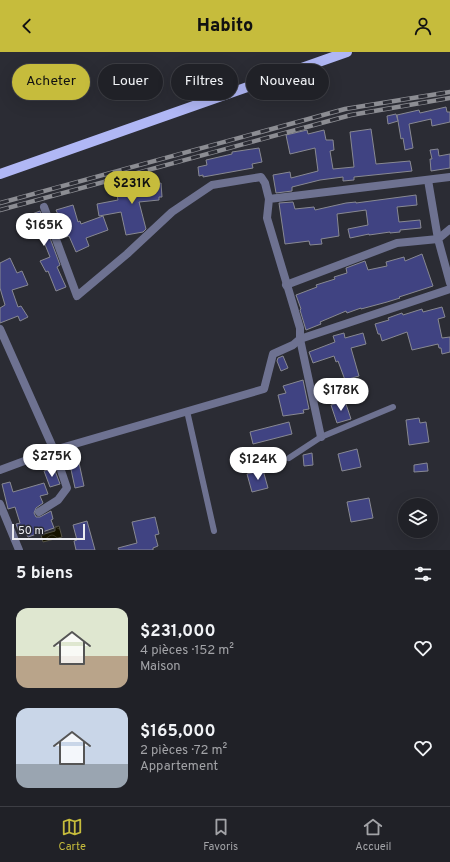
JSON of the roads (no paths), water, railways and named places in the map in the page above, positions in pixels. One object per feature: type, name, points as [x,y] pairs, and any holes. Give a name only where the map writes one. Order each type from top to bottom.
[{"type":"main road","points":[[0,174],[347,52]]},
{"type":"street","points":[[44,207],[77,296],[127,254],[172,212],[212,184],[261,177],[265,183],[269,199],[267,218],[300,328],[300,339],[321,437]]},
{"type":"street","points":[[269,199],[450,177]]},
{"type":"street","points":[[428,180],[438,239],[450,283]]},
{"type":"street","points":[[286,285],[397,243],[438,239],[450,229]]},
{"type":"street","points":[[0,470],[54,450],[264,389],[273,354],[293,345],[300,339],[450,289]]},
{"type":"street","points":[[0,329],[54,450],[67,488],[58,500],[39,512]]},
{"type":"street","points":[[0,504],[19,550]]},
{"type":"lane","points":[[289,458],[321,437],[393,407]]},
{"type":"lane","points":[[187,411],[214,531]]},
{"type":"water","points":[[59,526],[62,537],[43,542],[41,535],[55,531],[55,527]]},
{"type":"railway","points":[[0,203],[345,109],[450,92]]},
{"type":"railway","points":[[0,210],[351,115],[450,98]]}]
